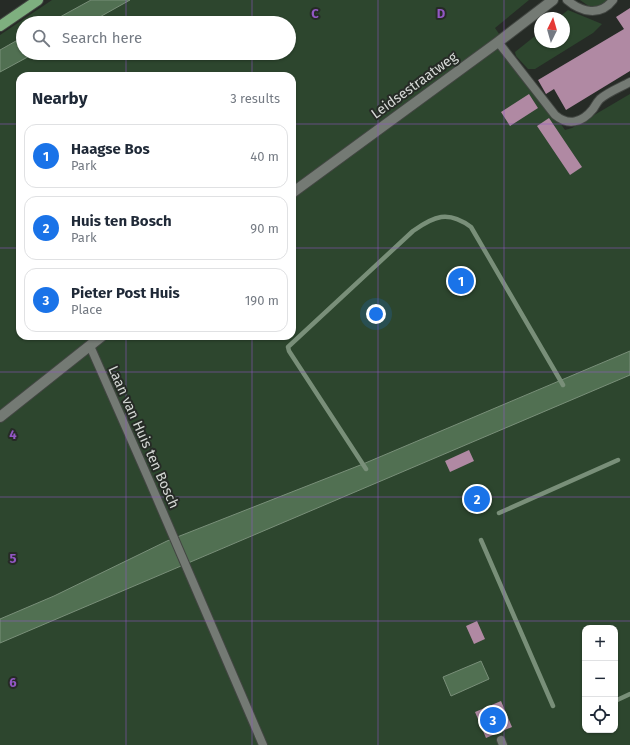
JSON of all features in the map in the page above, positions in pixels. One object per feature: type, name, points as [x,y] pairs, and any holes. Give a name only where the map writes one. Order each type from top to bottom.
[{"type":"main road","points":[[0,26],[38,0]]},
{"type":"street","name":"Leidsestraatweg","points":[[296,190],[553,0]]},
{"type":"street","points":[[0,417],[97,340]]},
{"type":"lane","points":[[567,0],[582,9],[596,12],[602,10],[613,0]]},
{"type":"lane","points":[[498,42],[560,120],[569,122],[577,121],[585,117],[601,98],[630,82]]},
{"type":"lane","name":"Laan van Huis ten Bosch","points":[[90,346],[263,745]]},
{"type":"shaded area","points":[[52,0],[91,0],[62,16],[28,16]]},
{"type":"shaded area","points":[[91,0],[130,0],[101,16],[62,16]]},
{"type":"shaded area","points":[[111,0],[529,0],[495,28],[565,130],[572,128],[630,94],[630,745],[0,745],[0,64],[16,56],[16,60],[296,60],[296,16],[83,16]]},
{"type":"shaded area","points":[[580,0],[608,0],[606,4],[593,9]]},
{"type":"shaded area","points":[[568,10],[602,24],[593,33],[570,47],[570,12],[566,12]]},
{"type":"shaded area","points":[[16,24],[16,41],[0,50],[0,35]]},
{"type":"shaded area","points":[[534,37],[534,48],[569,48],[535,69],[528,69],[516,56],[515,52]]},
{"type":"shaded area","points":[[16,41],[16,60],[22,60],[0,72],[0,50]]},
{"type":"shaded area","points":[[630,351],[630,375],[0,643],[0,619],[54,596],[167,541],[363,464]]},
{"type":"shaded area","points":[[481,661],[489,679],[451,696],[443,677]]},
{"type":"building","points":[[630,8],[630,71],[566,110],[554,89],[546,94],[538,80],[624,29],[616,17]]},
{"type":"building","points":[[529,94],[538,108],[510,126],[501,112]]},
{"type":"building","points":[[549,118],[582,167],[570,175],[537,126]]},
{"type":"building","points":[[469,450],[474,461],[450,472],[445,461]]},
{"type":"building","points":[[477,621],[485,639],[474,644],[466,626]]},
{"type":"building","points":[[501,701],[512,727],[486,738],[475,712]]},
{"type":"waterway","points":[[296,340],[413,231],[428,222],[441,217],[455,218],[471,227],[563,385]]},
{"type":"waterway","points":[[296,340],[288,347],[289,351],[366,469]]},
{"type":"waterway","points":[[499,513],[618,460]]},
{"type":"waterway","points":[[481,540],[553,706]]},
{"type":"waterway","points":[[618,700],[630,694]]},
{"type":"place","name":"Haagse Bos","points":[[461,281]]},
{"type":"place","name":"Huis ten Bosch","points":[[477,499]]},
{"type":"place","name":"Pieter Post Huis","points":[[493,720]]}]
